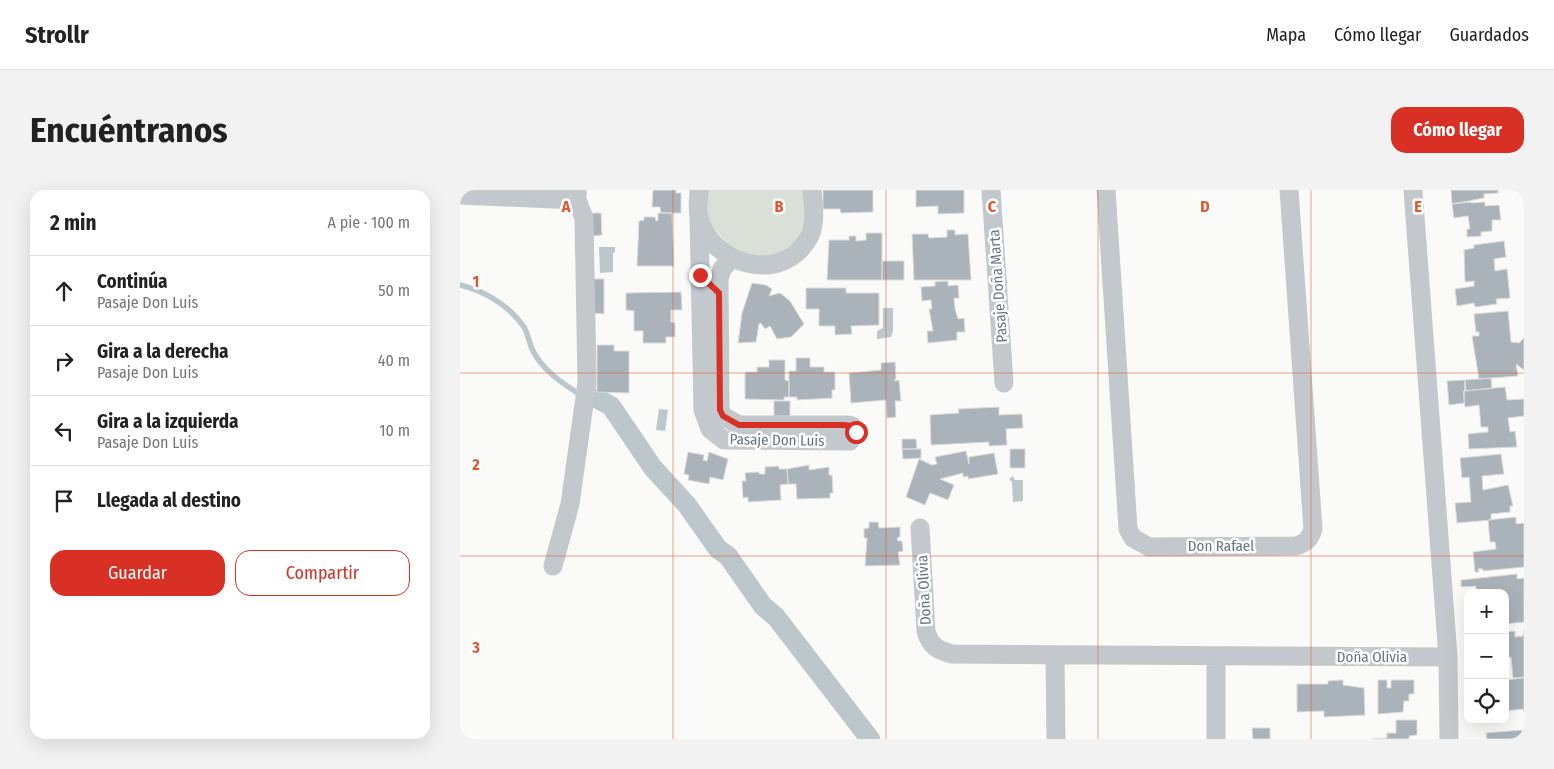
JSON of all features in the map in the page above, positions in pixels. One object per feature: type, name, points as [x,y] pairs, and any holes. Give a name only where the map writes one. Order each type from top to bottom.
[{"type":"street","name":"Pasaje Don Luis","points":[[699,190],[703,410],[705,421],[715,436],[724,440],[846,442],[853,438],[856,432],[855,428],[848,425],[739,425],[723,416],[720,410],[719,293],[722,269],[732,258]]},
{"type":"street","points":[[699,216],[715,245],[732,258],[744,264],[777,264],[788,260],[808,239],[812,229],[812,190]]},
{"type":"street","name":"Pasaje Doña Marta","points":[[991,190],[1004,383]]},
{"type":"street","name":"Don Rafael","points":[[1106,190],[1128,529],[1133,538],[1149,547],[1296,546],[1306,543],[1311,537],[1313,529],[1289,190]]},
{"type":"street","points":[[1414,190],[1448,657],[1449,739]]},
{"type":"street","points":[[460,194],[577,195],[584,218],[587,383],[570,504],[553,566]]},
{"type":"street","points":[[700,275],[719,293]]},
{"type":"street","name":"Doña Olivia","points":[[920,528],[926,631],[929,642],[935,648],[952,654],[1448,657]]},
{"type":"street","points":[[1055,655],[1056,739]]},
{"type":"street","points":[[1216,657],[1216,739]]},
{"type":"shaded area","points":[[708,190],[806,190],[807,204],[804,226],[793,244],[775,257],[757,258],[730,247],[712,226],[708,215]]},
{"type":"shaded area","points":[[599,247],[615,247],[615,252],[613,253],[613,272],[600,273]]},
{"type":"shaded area","points":[[883,308],[893,308],[893,331],[891,337],[877,339],[877,331],[883,328]]},
{"type":"shaded area","points":[[659,409],[668,410],[665,431],[656,430]]},
{"type":"shaded area","points":[[1013,476],[1015,480],[1023,480],[1023,501],[1013,502],[1012,482],[1009,479]]},
{"type":"building","points":[[653,190],[676,190],[676,193],[681,193],[681,213],[661,213],[660,207],[652,207]]},
{"type":"building","points":[[823,190],[873,190],[873,212],[841,213],[840,209],[823,209]]},
{"type":"building","points":[[916,190],[964,190],[964,213],[938,214],[938,206],[916,207]]},
{"type":"building","points":[[1451,190],[1498,190],[1498,193],[1484,194],[1484,198],[1452,204]]},
{"type":"building","points":[[1485,202],[1485,206],[1499,205],[1501,220],[1492,220],[1492,231],[1481,232],[1481,236],[1467,237],[1467,229],[1470,229],[1468,216],[1454,218],[1452,204]]},
{"type":"building","points":[[592,213],[601,213],[602,235],[592,236]]},
{"type":"building","points":[[658,213],[672,213],[674,266],[637,266],[639,221],[644,220],[644,217],[655,217],[656,221],[658,220]]},
{"type":"building","points":[[947,230],[955,230],[955,235],[968,234],[971,280],[914,280],[912,234],[928,234],[929,238],[947,237]]},
{"type":"building","points":[[866,233],[882,233],[882,280],[827,280],[829,240],[849,240],[849,236],[856,236],[856,241],[866,240]]},
{"type":"building","points":[[1504,241],[1506,257],[1494,259],[1495,271],[1507,269],[1510,298],[1496,299],[1497,304],[1475,307],[1474,303],[1457,306],[1455,289],[1474,286],[1474,281],[1465,282],[1464,250],[1474,248],[1474,245]]},
{"type":"building","points":[[882,261],[904,261],[904,280],[882,280]]},
{"type":"building","points":[[592,279],[604,279],[604,314],[592,313]]},
{"type":"building","points":[[948,281],[948,286],[958,285],[959,298],[954,298],[955,309],[958,319],[964,318],[965,332],[957,332],[957,340],[928,343],[927,331],[933,331],[929,309],[932,309],[931,300],[922,301],[921,287],[935,286],[935,282]]},
{"type":"building","points":[[752,283],[766,285],[772,289],[769,296],[780,293],[790,301],[804,324],[791,337],[777,339],[770,326],[765,329],[761,323],[759,324],[756,342],[738,343],[742,313]]},
{"type":"building","points":[[806,288],[846,288],[846,293],[879,293],[879,325],[851,326],[852,334],[835,335],[835,326],[819,326],[819,309],[806,309]]},
{"type":"building","points":[[681,292],[682,310],[671,310],[671,322],[675,323],[675,337],[666,337],[666,343],[643,343],[643,331],[634,331],[634,311],[626,310],[626,293]]},
{"type":"building","points":[[1508,311],[1511,342],[1519,343],[1524,338],[1524,370],[1516,364],[1518,376],[1479,379],[1472,336],[1479,336],[1479,332],[1476,332],[1474,314]]},
{"type":"building","points":[[597,345],[614,345],[614,351],[629,351],[629,393],[597,392]]},
{"type":"building","points":[[796,358],[810,358],[810,367],[824,367],[824,372],[835,372],[835,390],[832,390],[832,398],[797,400],[797,397],[789,397],[789,371],[796,371]]},
{"type":"building","points":[[769,360],[785,360],[785,380],[789,381],[789,397],[784,397],[784,400],[745,399],[745,372],[757,372],[757,367],[769,367]]},
{"type":"building","points":[[895,362],[896,378],[894,381],[899,380],[901,401],[895,401],[896,417],[887,418],[886,400],[851,403],[849,373],[881,370],[881,363]]},
{"type":"building","points":[[1491,378],[1492,388],[1466,391],[1465,380]]},
{"type":"building","points":[[1465,380],[1464,403],[1449,405],[1447,381]]},
{"type":"building","points":[[1505,387],[1507,400],[1524,399],[1524,416],[1508,418],[1510,432],[1515,431],[1517,447],[1469,449],[1468,434],[1488,432],[1488,427],[1481,427],[1479,405],[1465,407],[1463,391]]},
{"type":"building","points":[[774,401],[790,401],[790,416],[774,416]]},
{"type":"building","points":[[999,407],[999,415],[1022,414],[1023,428],[1006,429],[1007,445],[989,446],[989,442],[931,445],[930,415],[959,413],[958,409]]},
{"type":"building","points":[[902,439],[916,439],[917,449],[902,449]]},
{"type":"building","points":[[902,449],[921,449],[921,458],[903,459]]},
{"type":"building","points":[[1010,449],[1025,449],[1025,468],[1010,468]]},
{"type":"building","points":[[966,451],[969,464],[969,457],[994,453],[998,474],[968,479],[968,476],[963,477],[963,473],[940,479],[954,485],[948,500],[930,493],[925,505],[906,497],[919,459],[932,465],[937,464],[935,457]]},
{"type":"building","points":[[688,452],[704,455],[703,460],[707,461],[709,452],[728,459],[723,480],[710,477],[709,484],[688,480],[689,475],[684,474]]},
{"type":"building","points":[[1501,454],[1504,474],[1482,476],[1483,490],[1508,485],[1513,506],[1510,506],[1510,512],[1491,514],[1491,520],[1457,523],[1455,503],[1471,502],[1469,477],[1462,478],[1460,458]]},
{"type":"building","points":[[809,465],[809,470],[829,467],[829,475],[832,475],[833,493],[830,493],[830,498],[797,499],[796,484],[788,484],[787,469]]},
{"type":"building","points":[[779,466],[779,469],[787,469],[788,484],[780,485],[781,500],[748,502],[748,497],[743,498],[742,481],[746,481],[745,473],[759,472],[759,474],[765,474],[765,467]]},
{"type":"building","points":[[1516,517],[1516,524],[1524,523],[1524,567],[1483,571],[1483,569],[1478,569],[1479,572],[1475,572],[1473,552],[1496,549],[1495,542],[1490,542],[1488,520]]},
{"type":"building","points":[[869,522],[878,522],[879,528],[900,527],[900,537],[897,538],[898,541],[902,541],[903,551],[898,552],[900,565],[865,566],[867,538],[864,538],[864,529],[869,528]]},
{"type":"building","points":[[1517,574],[1517,579],[1524,578],[1524,622],[1509,624],[1509,589],[1476,589],[1476,586],[1461,587],[1461,580]]},
{"type":"building","points":[[1524,630],[1524,677],[1513,678],[1511,657],[1509,657],[1509,632],[1515,631],[1515,637],[1523,636]]},
{"type":"building","points":[[1524,678],[1524,712],[1523,709],[1509,711],[1509,680]]},
{"type":"building","points":[[1343,680],[1343,685],[1364,688],[1365,715],[1324,717],[1324,711],[1297,712],[1297,684],[1328,684],[1328,681]]},
{"type":"building","points":[[1378,680],[1387,680],[1387,688],[1391,688],[1391,680],[1414,680],[1414,694],[1409,694],[1409,701],[1404,701],[1403,712],[1378,714]]},
{"type":"building","points":[[1396,720],[1417,720],[1417,735],[1409,736],[1409,739],[1372,739],[1387,738],[1387,733],[1396,733]]},
{"type":"building","points":[[1252,728],[1270,728],[1270,739],[1253,739]]},
{"type":"building","points":[[1522,730],[1523,739],[1487,739],[1486,733]]},
{"type":"waterway","points":[[460,285],[487,295],[511,312],[527,332],[532,349],[540,362],[557,379],[576,392]]},
{"type":"waterway","points":[[598,399],[611,406],[653,468],[687,505],[718,549],[728,556],[763,606],[776,617],[870,739]]},
{"type":"route","points":[[700,275],[719,293],[720,410],[723,416],[739,425],[843,425],[852,426],[856,432]]}]
